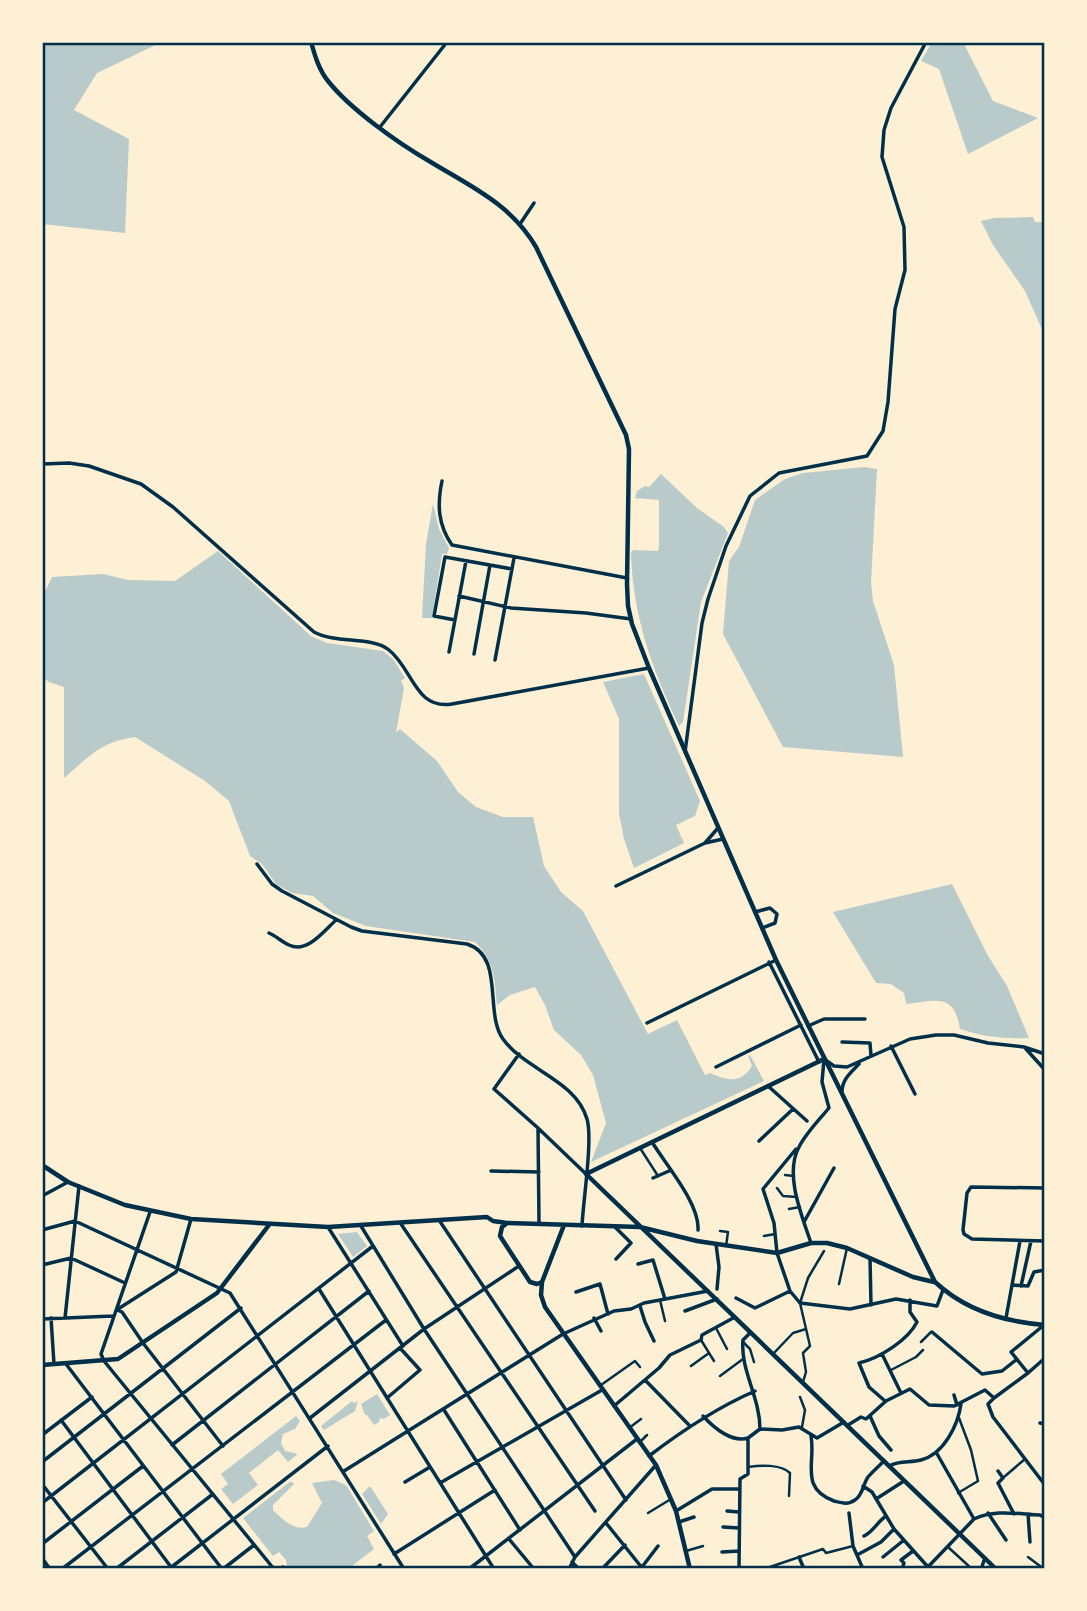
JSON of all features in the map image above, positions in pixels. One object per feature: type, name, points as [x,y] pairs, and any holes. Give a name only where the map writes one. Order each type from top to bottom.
[{"type":"street","points":[[311,42],[318,64],[340,94],[419,155],[484,192],[520,224],[536,247],[621,422],[629,449],[627,578],[631,619],[685,752],[821,1060],[822,1082],[829,1108],[763,1189],[775,1234],[777,1253],[790,1291],[800,1303],[810,1346],[803,1353],[806,1372],[803,1382]]},
{"type":"street","points":[[380,127],[447,42]]},
{"type":"street","points":[[685,752],[708,599],[726,546],[750,496],[779,473],[867,456],[883,431],[888,402],[895,309],[905,270],[904,227],[882,157],[884,130],[902,86],[926,42]]},
{"type":"street","points":[[520,224],[534,203]]},
{"type":"street","points":[[42,464],[69,463],[89,466],[141,484],[173,507],[314,632],[331,639],[378,645],[391,652],[430,703],[452,704],[649,668]]},
{"type":"street","points":[[442,481],[439,514],[452,545],[627,578]]},
{"type":"street","points":[[455,620],[435,616],[445,557],[512,569]]},
{"type":"street","points":[[495,660],[514,558]]},
{"type":"street","points":[[449,652],[466,560]]},
{"type":"street","points":[[474,654],[490,565]]},
{"type":"street","points":[[459,596],[505,606],[586,612],[631,619]]},
{"type":"street","points":[[705,842],[718,828]]},
{"type":"street","points":[[617,886],[705,842],[723,839]]},
{"type":"street","points":[[257,864],[272,884],[282,891],[362,931],[458,942],[475,947],[484,957],[489,970],[500,1034],[519,1054],[575,1096],[589,1125],[582,1226]]},
{"type":"street","points":[[755,912],[769,908],[778,914],[775,923],[762,928]]},
{"type":"street","points":[[270,933],[290,947],[301,947],[336,920]]},
{"type":"street","points":[[647,1023],[776,960]]},
{"type":"street","points":[[769,962],[800,1026],[842,1095],[935,1282],[957,1300],[992,1315],[1045,1325]]},
{"type":"street","points":[[808,1026],[824,1019],[865,1019]]},
{"type":"street","points":[[716,1067],[800,1026]]},
{"type":"street","points":[[842,1095],[845,1078],[863,1061],[910,1039],[954,1035],[988,1044],[1024,1047],[1045,1054]]},
{"type":"street","points":[[842,1042],[870,1043],[871,1056]]},
{"type":"street","points":[[891,1046],[915,1094]]},
{"type":"street","points":[[1024,1047],[1044,1069]]},
{"type":"street","points":[[519,1054],[494,1089],[538,1128],[996,1569]]},
{"type":"street","points":[[586,1174],[821,1060]]},
{"type":"street","points":[[821,1060],[834,1066],[847,1067],[863,1061]]},
{"type":"street","points":[[768,1086],[807,1121]]},
{"type":"street","points":[[759,1141],[793,1109]]},
{"type":"street","points":[[538,1128],[539,1222]]},
{"type":"street","points":[[652,1142],[698,1217],[698,1230]]},
{"type":"street","points":[[799,1146],[795,1157],[794,1176],[811,1242]]},
{"type":"street","points":[[640,1148],[656,1177],[669,1171]]},
{"type":"street","points":[[42,1165],[68,1182],[125,1205],[191,1219],[328,1227],[487,1217],[493,1221],[507,1223],[640,1227],[726,1246],[777,1253],[811,1242],[827,1242],[918,1278],[935,1282]]},
{"type":"street","points":[[804,1222],[834,1168]]},
{"type":"street","points":[[491,1171],[539,1172]]},
{"type":"street","points":[[785,1175],[794,1176]]},
{"type":"street","points":[[42,1196],[68,1182]]},
{"type":"street","points":[[1045,1188],[976,1185],[968,1189],[964,1234],[972,1239],[1045,1241]]},
{"type":"street","points":[[65,1318],[79,1186]]},
{"type":"street","points":[[777,1188],[783,1196],[797,1196]]},
{"type":"street","points":[[789,1209],[800,1207]]},
{"type":"street","points":[[150,1212],[102,1354],[104,1361],[274,1569]]},
{"type":"street","points":[[116,1310],[176,1272],[191,1219]]},
{"type":"street","points":[[439,1220],[626,1500]]},
{"type":"street","points":[[42,1230],[75,1221],[230,1293],[404,1569]]},
{"type":"street","points":[[493,1221],[517,1267],[530,1282],[542,1282]]},
{"type":"street","points":[[500,1236],[502,1227],[507,1223]]},
{"type":"street","points":[[42,1365],[118,1359],[221,1288],[269,1224]]},
{"type":"street","points":[[401,1224],[595,1511]]},
{"type":"street","points":[[564,1225],[542,1282],[541,1295],[545,1307],[656,1465],[676,1511],[690,1569]]},
{"type":"street","points":[[361,1226],[545,1511],[579,1569]]},
{"type":"street","points":[[614,1226],[631,1243],[617,1259]]},
{"type":"street","points":[[328,1227],[385,1321],[420,1370],[387,1398]]},
{"type":"street","points":[[720,1231],[728,1232],[726,1246]]},
{"type":"street","points":[[764,1236],[775,1234]]},
{"type":"street","points":[[1006,1318],[1020,1241]]},
{"type":"street","points":[[1021,1286],[1031,1241]]},
{"type":"street","points":[[716,1244],[719,1267],[717,1289]]},
{"type":"street","points":[[42,1503],[373,1246]]},
{"type":"street","points":[[839,1284],[847,1248]]},
{"type":"street","points":[[800,1303],[808,1278],[824,1251]]},
{"type":"street","points":[[42,1265],[71,1258],[125,1283]]},
{"type":"street","points":[[870,1258],[871,1306]]},
{"type":"street","points":[[638,1264],[653,1260],[665,1321]]},
{"type":"street","points":[[310,1418],[426,1329],[517,1267]]},
{"type":"street","points":[[918,1278],[926,1268]]},
{"type":"street","points":[[1012,1285],[1029,1285],[1034,1272],[1045,1270]]},
{"type":"street","points":[[576,1292],[600,1284],[608,1314]]},
{"type":"street","points":[[318,1289],[494,1569]]},
{"type":"street","points":[[800,1303],[850,1309],[871,1306],[882,1301],[909,1300],[937,1306],[943,1290]]},
{"type":"street","points":[[344,1472],[563,1334],[594,1318],[645,1303],[708,1291]]},
{"type":"street","points":[[736,1298],[755,1310],[790,1291]]},
{"type":"street","points":[[172,1445],[367,1293]]},
{"type":"street","points":[[685,1311],[716,1299]]},
{"type":"street","points":[[886,1401],[869,1387],[859,1363],[882,1353],[912,1332],[917,1322],[910,1312],[909,1300]]},
{"type":"street","points":[[640,1306],[654,1341]]},
{"type":"street","points":[[42,1462],[241,1308]]},
{"type":"street","points":[[116,1310],[122,1312],[223,1446]]},
{"type":"street","points":[[42,1319],[114,1316]]},
{"type":"street","points":[[613,1407],[670,1355],[701,1340],[702,1335],[735,1317]]},
{"type":"street","points":[[51,1318],[54,1364]]},
{"type":"street","points":[[594,1318],[601,1331]]},
{"type":"street","points":[[62,1569],[385,1321]]},
{"type":"street","points":[[1028,1373],[1011,1352],[1045,1325]]},
{"type":"street","points":[[716,1328],[727,1349]]},
{"type":"street","points":[[773,1354],[793,1333],[806,1329]]},
{"type":"street","points":[[750,1332],[743,1342],[743,1359],[755,1391],[760,1429]]},
{"type":"street","points":[[921,1342],[932,1332],[982,1374],[1002,1371],[1017,1359]]},
{"type":"street","points":[[701,1340],[714,1361]]},
{"type":"street","points":[[743,1342],[750,1349],[754,1362]]},
{"type":"street","points":[[890,1370],[916,1357],[923,1350]]},
{"type":"street","points":[[691,1366],[709,1353]]},
{"type":"street","points":[[882,1353],[901,1393]]},
{"type":"street","points":[[1044,1481],[993,1417],[988,1404],[1045,1358]]},
{"type":"street","points":[[720,1377],[743,1359]]},
{"type":"street","points":[[440,1483],[566,1410],[635,1361],[640,1367]]},
{"type":"street","points":[[66,1363],[223,1569],[254,1545]]},
{"type":"street","points":[[645,1380],[689,1425]]},
{"type":"street","points":[[704,1416],[724,1434],[740,1440],[748,1438],[760,1429],[802,1428],[814,1438],[861,1417],[866,1419],[886,1401],[909,1389],[929,1405],[959,1405],[985,1390],[994,1398]]},
{"type":"street","points":[[649,1456],[689,1425],[755,1391]]},
{"type":"street","points":[[954,1395],[959,1405],[959,1418],[971,1450],[978,1481],[958,1493]]},
{"type":"street","points":[[42,1435],[63,1422],[92,1397]]},
{"type":"street","points":[[800,1397],[805,1410],[802,1428]]},
{"type":"street","points":[[444,1410],[520,1530]]},
{"type":"street","points":[[870,1416],[891,1450]]},
{"type":"street","points":[[889,1466],[921,1460],[936,1452],[959,1418]]},
{"type":"street","points":[[629,1428],[641,1419]]},
{"type":"street","points":[[63,1422],[171,1568],[328,1446]]},
{"type":"street","points":[[469,1569],[603,1466],[647,1436]]},
{"type":"street","points":[[811,1436],[814,1450],[810,1461],[813,1483],[827,1498],[849,1504],[858,1499],[869,1476],[884,1461]]},
{"type":"street","points":[[739,1569],[740,1479],[748,1474],[748,1438]]},
{"type":"street","points":[[936,1452],[974,1519]]},
{"type":"street","points":[[1014,1514],[998,1483],[1025,1459]]},
{"type":"street","points":[[569,1569],[656,1465]]},
{"type":"street","points":[[748,1467],[762,1465],[787,1469],[790,1473],[789,1496]]},
{"type":"street","points":[[42,1544],[143,1466]]},
{"type":"street","points":[[405,1482],[430,1467]]},
{"type":"street","points":[[998,1471],[1003,1478]]},
{"type":"street","points":[[876,1499],[904,1481]]},
{"type":"street","points":[[42,1484],[108,1569]]},
{"type":"street","points":[[863,1486],[872,1492],[894,1528],[927,1568],[974,1519],[988,1513],[1040,1515],[1045,1518]]},
{"type":"street","points":[[676,1511],[712,1489],[740,1489]]},
{"type":"street","points":[[394,1554],[495,1490]]},
{"type":"street","points":[[116,1569],[213,1493]]},
{"type":"street","points":[[648,1513],[671,1500]]},
{"type":"street","points":[[727,1511],[739,1512]]},
{"type":"street","points":[[849,1513],[853,1546],[863,1569]]},
{"type":"street","points":[[988,1513],[1006,1540]]},
{"type":"street","points":[[1028,1514],[1030,1542]]},
{"type":"street","points":[[864,1536],[873,1531],[886,1516]]},
{"type":"street","points":[[679,1522],[694,1517]]},
{"type":"street","points":[[606,1523],[642,1568],[658,1546]]},
{"type":"street","points":[[723,1527],[739,1528]]},
{"type":"street","points":[[857,1555],[881,1542],[894,1528]]},
{"type":"street","points":[[509,1539],[534,1569]]},
{"type":"street","points":[[883,1557],[904,1540]]},
{"type":"street","points":[[601,1569],[625,1545]]},
{"type":"street","points":[[685,1551],[703,1546]]},
{"type":"street","points":[[764,1569],[823,1549],[826,1553],[853,1546]]},
{"type":"street","points":[[948,1547],[972,1569]]},
{"type":"street","points":[[722,1552],[739,1551]]},
{"type":"street","points":[[902,1569],[904,1563],[901,1560],[913,1551]]},
{"type":"street","points":[[799,1557],[804,1569]]},
{"type":"street","points":[[1028,1557],[1044,1569]]},
{"type":"street","points":[[42,1558],[51,1569]]},
{"type":"street","points":[[981,1569],[985,1559]]},
{"type":"street","points":[[376,1569],[380,1565]]},
{"type":"shaded area","points":[[42,42],[162,42],[97,73],[74,110],[129,139],[125,233],[42,224]]},
{"type":"shaded area","points":[[932,42],[963,42],[993,101],[1038,118],[968,154],[939,69],[921,61]]},
{"type":"shaded area","points":[[1033,217],[1035,222],[1045,222],[1045,336],[1025,291],[993,245],[981,221]]},
{"type":"shaded area","points":[[864,467],[877,469],[871,583],[873,601],[894,665],[903,757],[783,747],[723,634],[729,561],[739,547],[755,500],[785,479],[803,473]]},
{"type":"shaded area","points":[[661,474],[728,533],[701,602],[683,722],[679,726],[660,684],[640,621],[631,553],[633,550],[658,551],[659,500],[635,498],[637,491],[645,486],[649,487]]},
{"type":"shaded area","points":[[433,504],[439,529],[449,548],[447,554],[442,554],[432,618],[422,618],[426,544]]},
{"type":"shaded area","points":[[218,551],[311,636],[327,643],[383,651],[393,659],[405,678],[401,681],[404,688],[396,733],[400,729],[437,761],[458,792],[476,807],[503,817],[533,817],[544,866],[561,892],[583,911],[648,1034],[677,1020],[705,1075],[710,1073],[728,1079],[743,1076],[752,1066],[748,1056],[750,1055],[764,1081],[591,1162],[606,1123],[593,1075],[581,1055],[554,1030],[535,987],[510,995],[497,1005],[490,963],[475,942],[366,926],[333,913],[313,896],[292,893],[276,884],[262,864],[250,856],[229,801],[205,781],[135,737],[104,746],[64,778],[64,687],[42,677],[42,598],[52,577],[103,574],[128,580],[175,581]]},
{"type":"shaded area","points":[[644,674],[700,801],[695,816],[676,825],[684,843],[634,868],[619,813],[619,719],[603,682]]},
{"type":"shaded area","points":[[952,884],[987,954],[1007,986],[1029,1038],[994,1037],[960,1029],[953,1009],[942,1001],[906,1004],[904,993],[891,984],[876,983],[833,912]]},
{"type":"shaded area","points":[[357,1232],[367,1246],[353,1257],[338,1234]]},
{"type":"shaded area","points":[[377,1394],[390,1415],[384,1419],[380,1418],[374,1425],[365,1415],[361,1404]]},
{"type":"shaded area","points":[[352,1401],[358,1401],[355,1411],[324,1430],[321,1426]]},
{"type":"shaded area","points":[[296,1416],[300,1421],[295,1429],[283,1434],[281,1443],[285,1451],[298,1454],[288,1462],[278,1450],[249,1473],[258,1485],[233,1504],[221,1489],[228,1484],[221,1474]]},
{"type":"shaded area","points":[[334,1480],[346,1485],[374,1531],[367,1536],[374,1549],[348,1569],[287,1569],[286,1560],[279,1552],[273,1556],[243,1518],[291,1481],[294,1484],[273,1505],[273,1510],[293,1526],[307,1527],[322,1503],[312,1483]]},
{"type":"shaded area","points":[[370,1486],[388,1514],[381,1524],[362,1494]]}]
